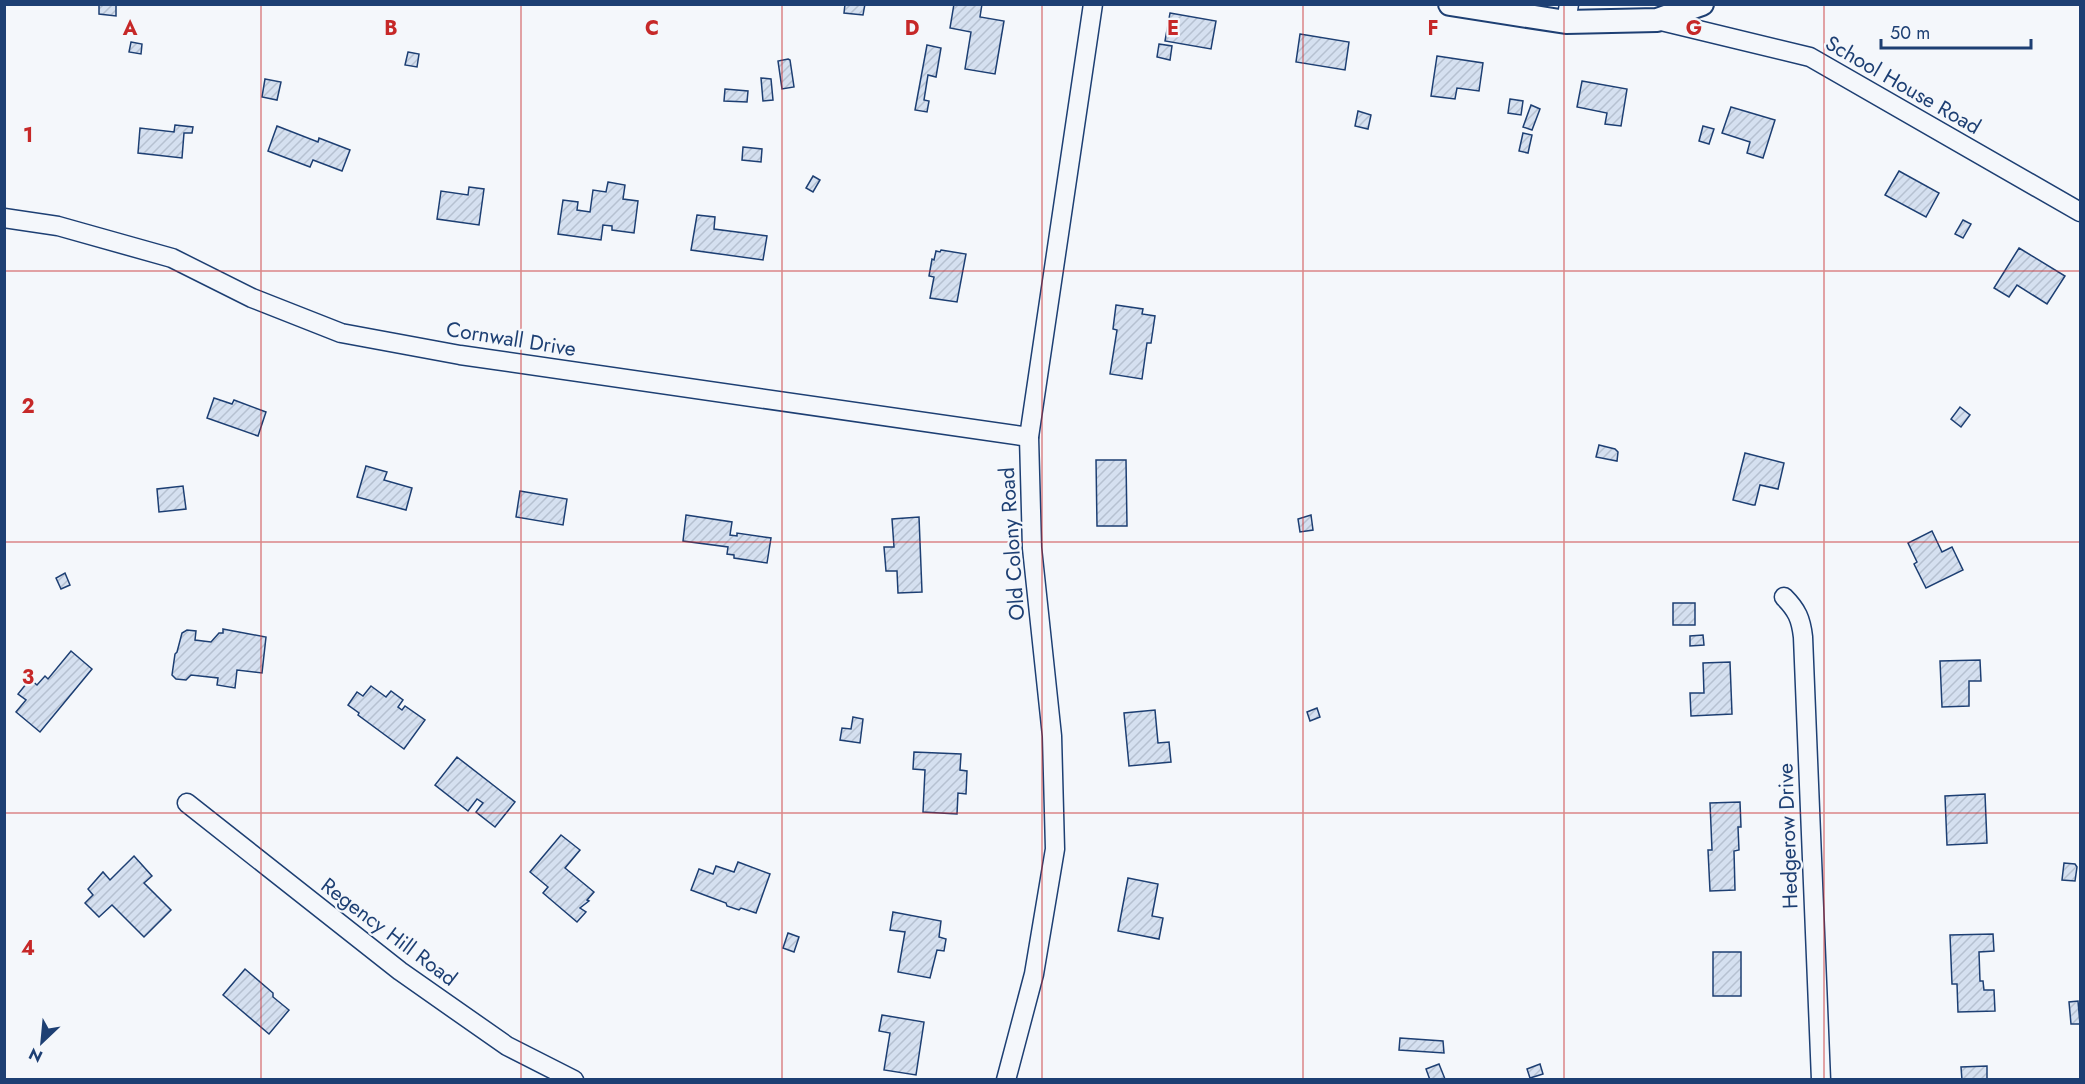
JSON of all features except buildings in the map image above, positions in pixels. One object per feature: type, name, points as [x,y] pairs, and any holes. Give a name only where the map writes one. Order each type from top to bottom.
[{"type":"street","name":"Old Colony Road","points":[[1006,1080],[1035,974],[1055,849],[1052,735],[1032,548],[1029,437],[1093,4]]},
{"type":"street","points":[[1450,4],[1657,20],[1702,4]]},
{"type":"street","name":"School House Road","points":[[1657,20],[1810,57],[2080,212]]},
{"type":"street","name":"Cornwall Drive","points":[[4,218],[58,226],[172,258],[252,298],[341,333],[460,355],[1029,437]]},
{"type":"street","name":"Hedgerow Drive","points":[[1784,597],[1795,608],[1801,621],[1803,637],[1821,1080]]},
{"type":"street","name":"Regency Hill Road","points":[[187,803],[396,969],[507,1046],[574,1080]]}]
